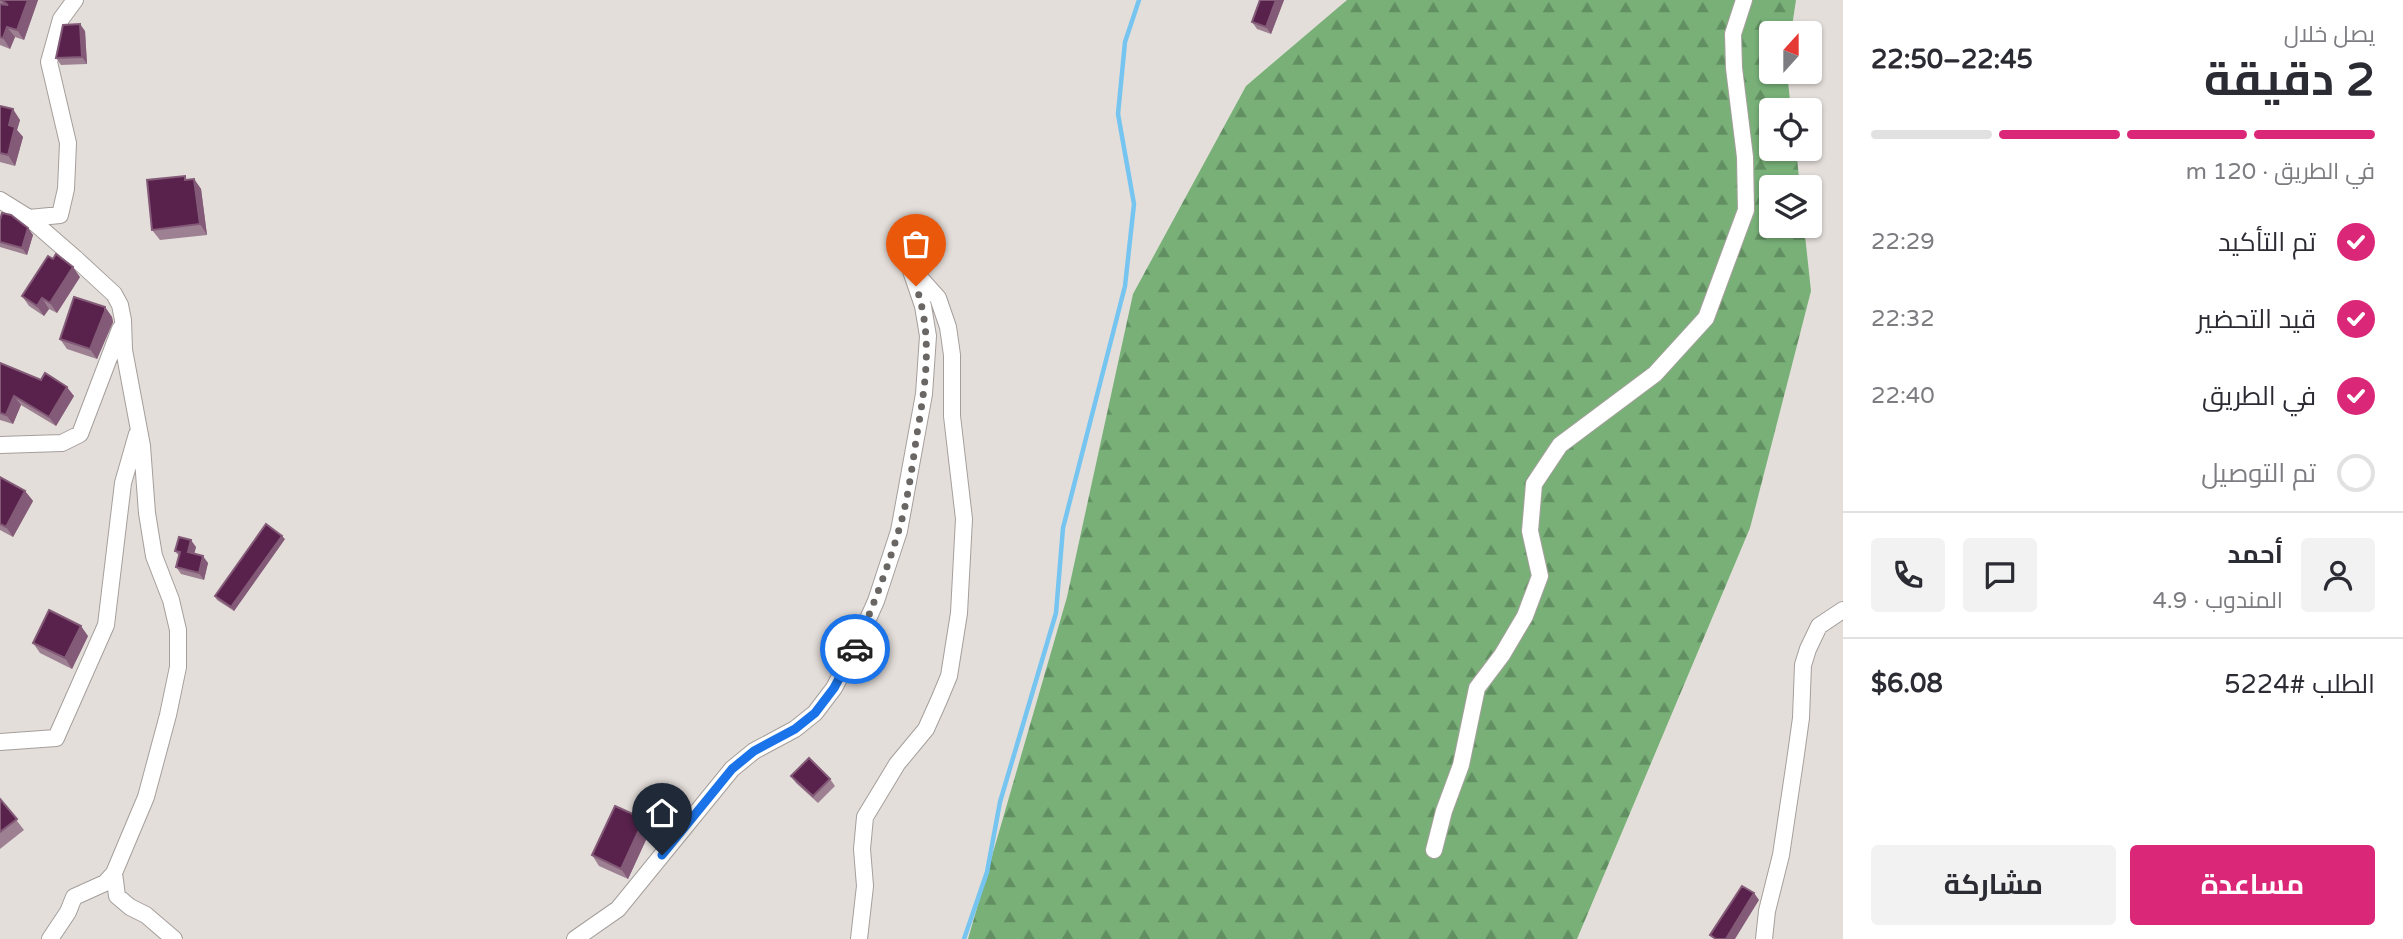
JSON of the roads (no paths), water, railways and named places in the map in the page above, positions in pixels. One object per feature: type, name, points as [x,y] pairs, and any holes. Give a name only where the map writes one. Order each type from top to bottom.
[{"type":"street","points":[[29,218],[60,215],[66,189],[68,144],[49,62],[61,19],[75,0]]},
{"type":"street","points":[[1434,850],[1444,811],[1461,765],[1478,688],[1525,616],[1540,576],[1530,531],[1534,484],[1560,445],[1655,373],[1706,318],[1746,211],[1745,156],[1734,68],[1733,34],[1744,0]]},
{"type":"street","points":[[0,200],[29,218],[114,294],[120,305],[124,350],[142,446],[147,513],[154,556],[171,600],[178,630],[178,667],[146,797],[114,873],[105,883],[74,897],[68,912],[50,939]]},
{"type":"street","points":[[575,939],[618,909],[732,769],[754,751],[795,729],[815,713],[834,688],[854,650],[876,601],[899,531],[924,394],[928,335],[923,306],[909,265],[939,298],[948,327],[952,355],[951,416],[964,519],[959,613],[950,676],[926,729],[897,764],[865,817],[862,849],[865,886],[859,939]]},
{"type":"street","points":[[0,445],[62,443],[80,434],[123,320]]},
{"type":"street","points":[[0,742],[56,738],[106,625],[123,483],[139,429]]},
{"type":"street","points":[[1764,939],[1767,911],[1781,856],[1801,718],[1803,665],[1819,626],[1843,610]]},
{"type":"street","points":[[114,873],[117,896],[146,915],[174,939]]},
{"type":"waterway","points":[[964,939],[987,872],[1000,802],[1056,613],[1063,528],[1125,286],[1134,204],[1118,114],[1125,42],[1139,0]]}]
